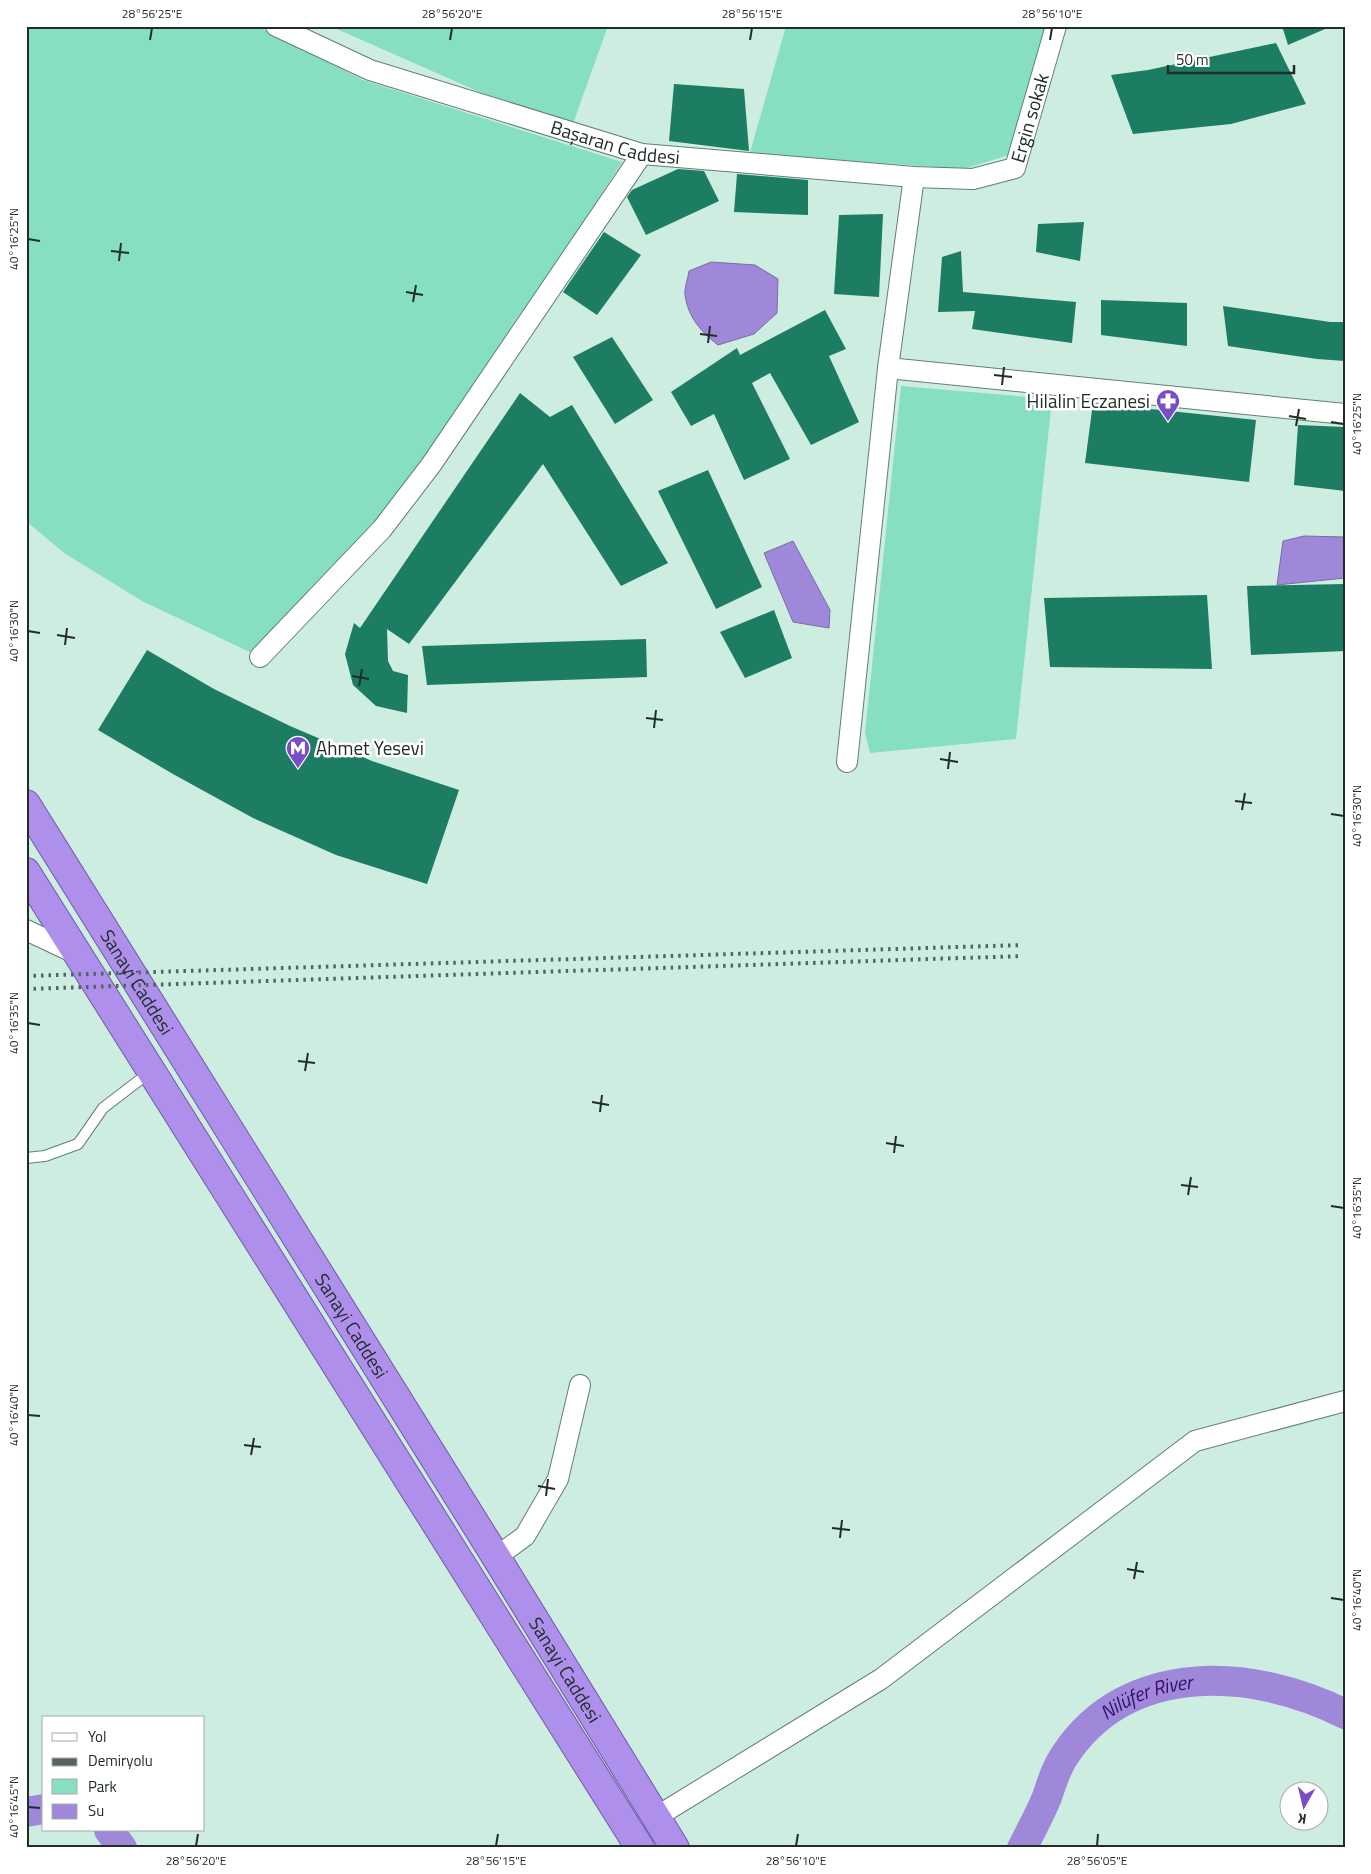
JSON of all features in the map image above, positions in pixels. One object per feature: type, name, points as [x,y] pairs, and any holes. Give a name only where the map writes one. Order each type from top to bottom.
[{"type":"highway","name":"Sanayi Caddesi","points":[[26,804],[496,1557],[675,1848]]},
{"type":"highway","name":"Sanayi Caddesi","points":[[26,872],[640,1848]]},
{"type":"street","name":"Başaran Caddesi","points":[[276,26],[370,70],[642,154],[973,179]]},
{"type":"street","name":"Ergin sokak","points":[[973,179],[1015,168],[1056,26]]},
{"type":"street","points":[[260,657],[382,529],[431,465],[642,154]]},
{"type":"street","points":[[847,762],[888,368],[914,176]]},
{"type":"street","points":[[888,368],[1345,414]]},
{"type":"street","points":[[26,930],[77,954]]},
{"type":"street","points":[[496,1557],[526,1536],[558,1479],[580,1385]]},
{"type":"street","points":[[656,1817],[881,1679],[1195,1440],[1345,1401]]},
{"type":"lane","points":[[26,1158],[46,1156],[78,1144],[103,1108],[152,1070]]},
{"type":"green space","points":[[26,26],[257,26],[363,80],[622,162],[389,520],[260,657],[142,601],[64,553],[26,521]]},
{"type":"green space","points":[[330,26],[608,26],[570,132]]},
{"type":"green space","points":[[786,26],[1047,26],[1009,155],[964,169],[826,159],[747,163]]},
{"type":"green space","points":[[901,386],[1052,399],[1016,739],[870,753],[865,733]]},
{"type":"water","points":[[711,262],[755,265],[778,279],[777,313],[754,334],[718,345],[706,335],[692,317],[685,295],[689,271]]},
{"type":"water","points":[[1304,536],[1345,537],[1345,578],[1277,585],[1283,541]]},
{"type":"water","points":[[793,541],[830,610],[829,628],[793,622],[764,553]]},
{"type":"building","points":[[1282,26],[1332,26],[1288,45]]},
{"type":"building","points":[[1276,43],[1306,104],[1231,124],[1133,134],[1111,75],[1148,70]]},
{"type":"building","points":[[674,84],[744,89],[749,151],[669,141]]},
{"type":"building","points":[[678,169],[704,171],[719,201],[646,235],[627,197],[632,190]]},
{"type":"building","points":[[737,174],[808,180],[808,215],[734,212]]},
{"type":"building","points":[[883,214],[879,297],[834,294],[839,215]]},
{"type":"building","points":[[1084,222],[1080,261],[1036,252],[1038,224]]},
{"type":"building","points":[[604,232],[641,255],[597,315],[563,292]]},
{"type":"building","points":[[961,251],[963,292],[1076,302],[1072,343],[972,329],[975,311],[938,312],[942,257]]},
{"type":"building","points":[[1101,300],[1187,303],[1187,346],[1101,335]]},
{"type":"building","points":[[1223,306],[1330,322],[1345,322],[1345,361],[1317,359],[1228,346]]},
{"type":"building","points":[[825,310],[846,349],[829,356],[859,422],[811,445],[770,373],[752,383],[790,459],[744,480],[714,414],[691,426],[671,392],[737,348],[740,355]]},
{"type":"building","points":[[612,337],[653,400],[615,424],[573,357]]},
{"type":"building","points":[[520,393],[550,417],[572,405],[668,563],[621,586],[543,464],[409,644],[387,629],[388,661],[393,671],[408,675],[407,713],[376,706],[353,685],[345,654],[354,623],[360,628]]},
{"type":"building","points":[[1093,403],[1256,420],[1249,482],[1085,463]]},
{"type":"building","points":[[1298,425],[1345,427],[1345,491],[1294,485]]},
{"type":"building","points":[[708,470],[762,587],[716,609],[658,491]]},
{"type":"building","points":[[1345,584],[1345,651],[1251,655],[1247,586]]},
{"type":"building","points":[[1207,595],[1212,669],[1050,667],[1044,598]]},
{"type":"building","points":[[774,610],[792,658],[745,678],[720,632]]},
{"type":"building","points":[[646,639],[647,677],[427,685],[422,646]]},
{"type":"building","points":[[147,650],[214,689],[290,726],[372,761],[459,790],[427,884],[336,855],[253,818],[98,730]]},
{"type":"waterway","name":"Nilüfer River","points":[[1022,1848],[1065,1755],[1091,1724],[1123,1702],[1157,1688],[1194,1682],[1233,1682],[1272,1688],[1309,1699],[1345,1714]]},
{"type":"waterway","name":"Nilüfer River","points":[[26,1812],[42,1809]]},
{"type":"waterway","name":"Nilüfer River","points":[[110,1832],[122,1848]]},
{"type":"railway","points":[[26,976],[1023,945]]},
{"type":"railway","points":[[26,989],[1022,956]]},
{"type":"place","name":"Hilalin Eczanesi","points":[[1168,422]]},
{"type":"place","name":"Ahmet Yesevi","points":[[298,769]]}]
